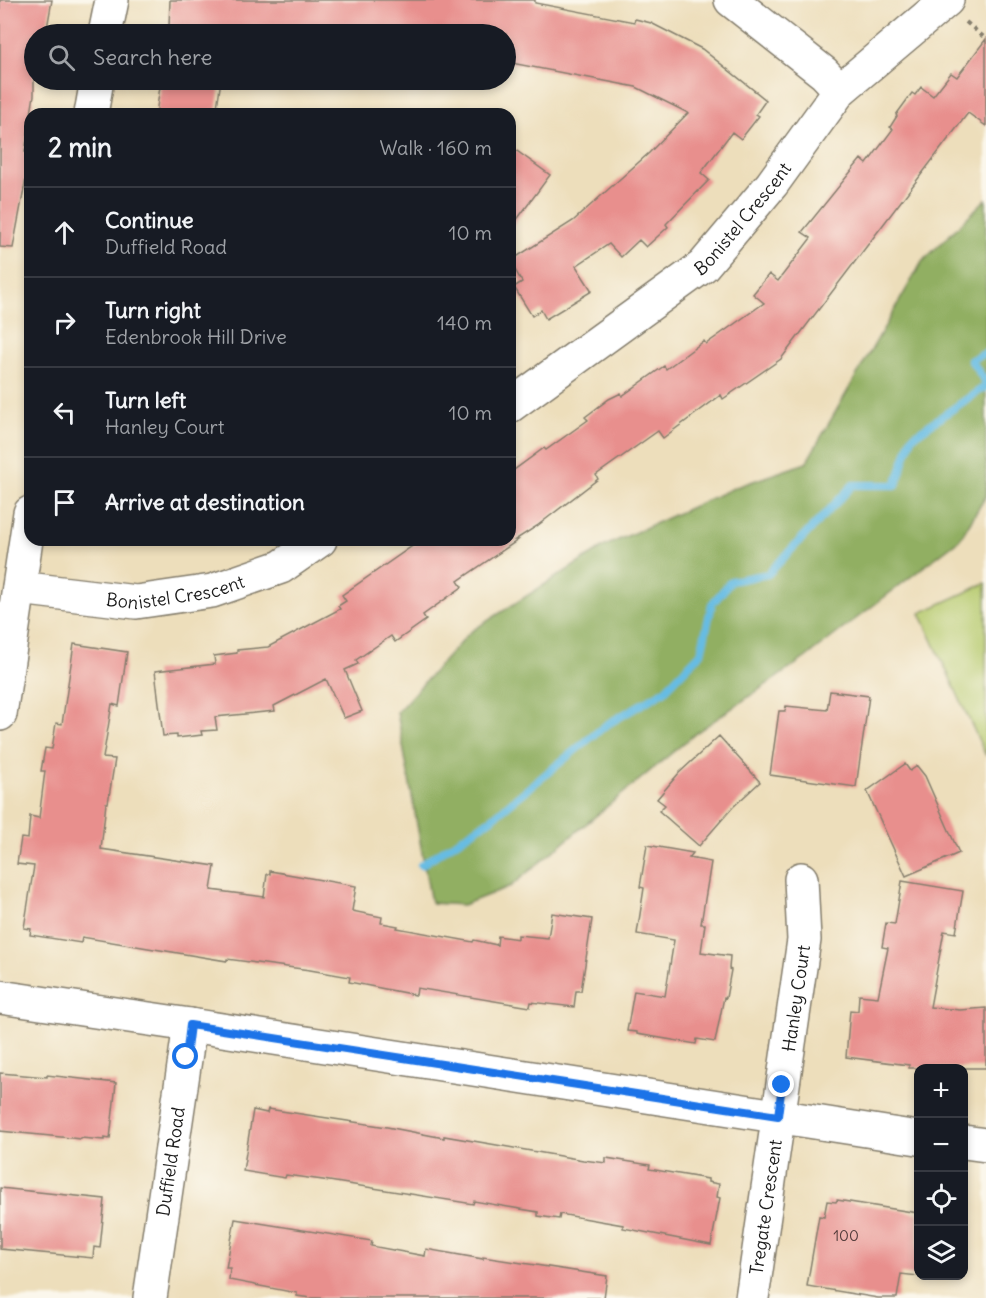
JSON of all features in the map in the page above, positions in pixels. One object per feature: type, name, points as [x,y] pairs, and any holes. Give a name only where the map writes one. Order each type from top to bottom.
[{"type":"street","points":[[107,24],[112,0]]},
{"type":"street","points":[[731,0],[824,73],[840,90]]},
{"type":"street","name":"Bonistel Crescent","points":[[516,401],[703,266],[772,184],[840,90],[947,0]]},
{"type":"street","points":[[92,108],[95,90]]},
{"type":"street","points":[[0,714],[25,546]]},
{"type":"street","name":"Bonistel Crescent","points":[[19,588],[136,602],[212,591],[281,567],[311,546]]},
{"type":"street","name":"Hanley Court","points":[[778,1116],[804,940],[801,879]]},
{"type":"street","points":[[0,997],[914,1137]]},
{"type":"street","name":"Duffield Road","points":[[150,1298],[190,1025]]},
{"type":"street","name":"Tregate Crescent","points":[[752,1298],[778,1116]]},
{"type":"street","points":[[968,1143],[986,1145]]},
{"type":"green space","points":[[986,199],[986,496],[960,539],[805,658],[696,733],[511,886],[463,905],[431,903],[397,712],[470,632],[605,546],[736,487],[806,463],[922,262]]},
{"type":"green space","points":[[986,583],[986,756],[920,613]]},
{"type":"building","points":[[0,0],[52,0],[48,24],[24,24],[24,90],[34,90],[34,95],[32,108],[24,108],[24,189],[13,248],[0,247]]},
{"type":"building","points":[[170,0],[535,0],[535,3],[634,22],[635,19],[651,23],[702,49],[766,100],[756,114],[759,116],[741,139],[732,132],[701,173],[709,180],[666,224],[668,227],[646,247],[639,240],[621,257],[609,244],[576,266],[592,291],[546,319],[541,310],[532,316],[516,290],[516,286],[522,282],[516,272],[516,257],[573,221],[649,153],[688,113],[636,87],[516,64],[516,24],[169,24]]},
{"type":"building","points":[[986,39],[986,126],[968,113],[781,359],[723,399],[721,395],[663,438],[658,431],[596,475],[598,479],[516,539],[516,469],[588,420],[585,417],[609,399],[621,393],[622,396],[664,366],[666,369],[704,341],[706,344],[764,303],[753,294],[769,274],[778,281],[811,238],[802,232],[861,159],[867,164],[893,129],[890,127],[896,115],[912,93],[915,95],[921,87],[933,96],[951,73],[957,77]]},
{"type":"building","points":[[160,90],[220,90],[217,108],[157,108]]},
{"type":"building","points":[[516,150],[550,175],[516,221]]},
{"type":"building","points":[[412,546],[509,546],[458,581],[462,587],[423,615],[426,620],[395,642],[391,636],[356,660],[358,664],[345,670],[362,711],[344,718],[326,679],[274,706],[275,711],[215,717],[217,730],[201,731],[202,735],[177,738],[177,735],[163,736],[155,671],[215,664],[214,656],[237,653],[237,650],[268,647],[340,609],[338,606],[346,601],[342,595]]},
{"type":"building","points":[[74,644],[127,652],[119,706],[112,704],[103,758],[115,759],[108,803],[106,803],[101,849],[215,866],[211,890],[264,897],[267,874],[270,874],[270,871],[356,886],[352,911],[382,917],[381,923],[398,926],[397,928],[473,942],[474,940],[497,945],[498,936],[518,939],[518,935],[548,938],[552,913],[592,919],[581,991],[576,991],[574,1007],[531,1002],[530,1007],[417,988],[416,995],[349,982],[350,977],[310,970],[227,959],[227,961],[82,937],[81,943],[30,935],[31,929],[24,928],[34,866],[17,864],[21,838],[28,839],[30,816],[39,818],[45,771],[41,771],[45,748],[52,749],[56,723],[62,724]]},
{"type":"building","points":[[830,691],[869,696],[856,787],[770,775],[779,711],[785,711],[786,706],[827,710]]},
{"type":"building","points":[[719,736],[760,782],[733,807],[699,846],[659,811],[665,805],[657,799],[679,773]]},
{"type":"building","points":[[905,764],[910,771],[917,766],[925,776],[959,853],[906,876],[867,791]]},
{"type":"building","points":[[647,845],[693,853],[689,858],[711,862],[701,924],[705,924],[701,952],[730,956],[729,969],[731,970],[715,1042],[697,1039],[696,1044],[627,1031],[634,991],[665,996],[674,940],[637,934],[644,888],[640,887]]},
{"type":"building","points":[[902,881],[963,891],[956,933],[944,931],[930,1007],[960,1010],[986,1008],[986,1068],[968,1068],[968,1064],[914,1064],[914,1068],[909,1068],[909,1065],[846,1057],[850,1010],[858,1011],[859,995],[878,997],[888,948],[882,947],[886,923],[895,924]]},
{"type":"building","points":[[0,1073],[47,1077],[47,1075],[116,1083],[110,1139],[81,1139],[0,1131]]},
{"type":"building","points":[[268,1109],[583,1160],[606,1163],[606,1158],[650,1165],[649,1169],[708,1179],[708,1182],[719,1184],[717,1197],[720,1198],[711,1245],[623,1228],[623,1225],[560,1214],[559,1219],[538,1216],[538,1212],[474,1201],[473,1204],[323,1180],[286,1175],[285,1178],[243,1171],[253,1110],[267,1113]]},
{"type":"building","points":[[0,1188],[105,1199],[100,1248],[94,1247],[93,1258],[0,1249]]},
{"type":"building","points":[[837,1200],[914,1212],[914,1276],[901,1274],[897,1298],[878,1298],[807,1286],[819,1216],[824,1217],[827,1201],[836,1202]]},
{"type":"building","points":[[235,1219],[372,1241],[371,1246],[425,1256],[426,1249],[607,1276],[604,1298],[311,1298],[297,1296],[297,1293],[229,1280],[230,1268],[226,1268]]},
{"type":"waterway","points":[[986,353],[971,360],[986,383]]},
{"type":"waterway","points":[[421,865],[491,819],[606,725],[664,691],[701,653],[712,604],[731,581],[768,574],[853,485],[896,485],[912,437],[986,386]]},
{"type":"route","points":[[186,1057],[190,1025],[778,1116],[782,1085]]}]
